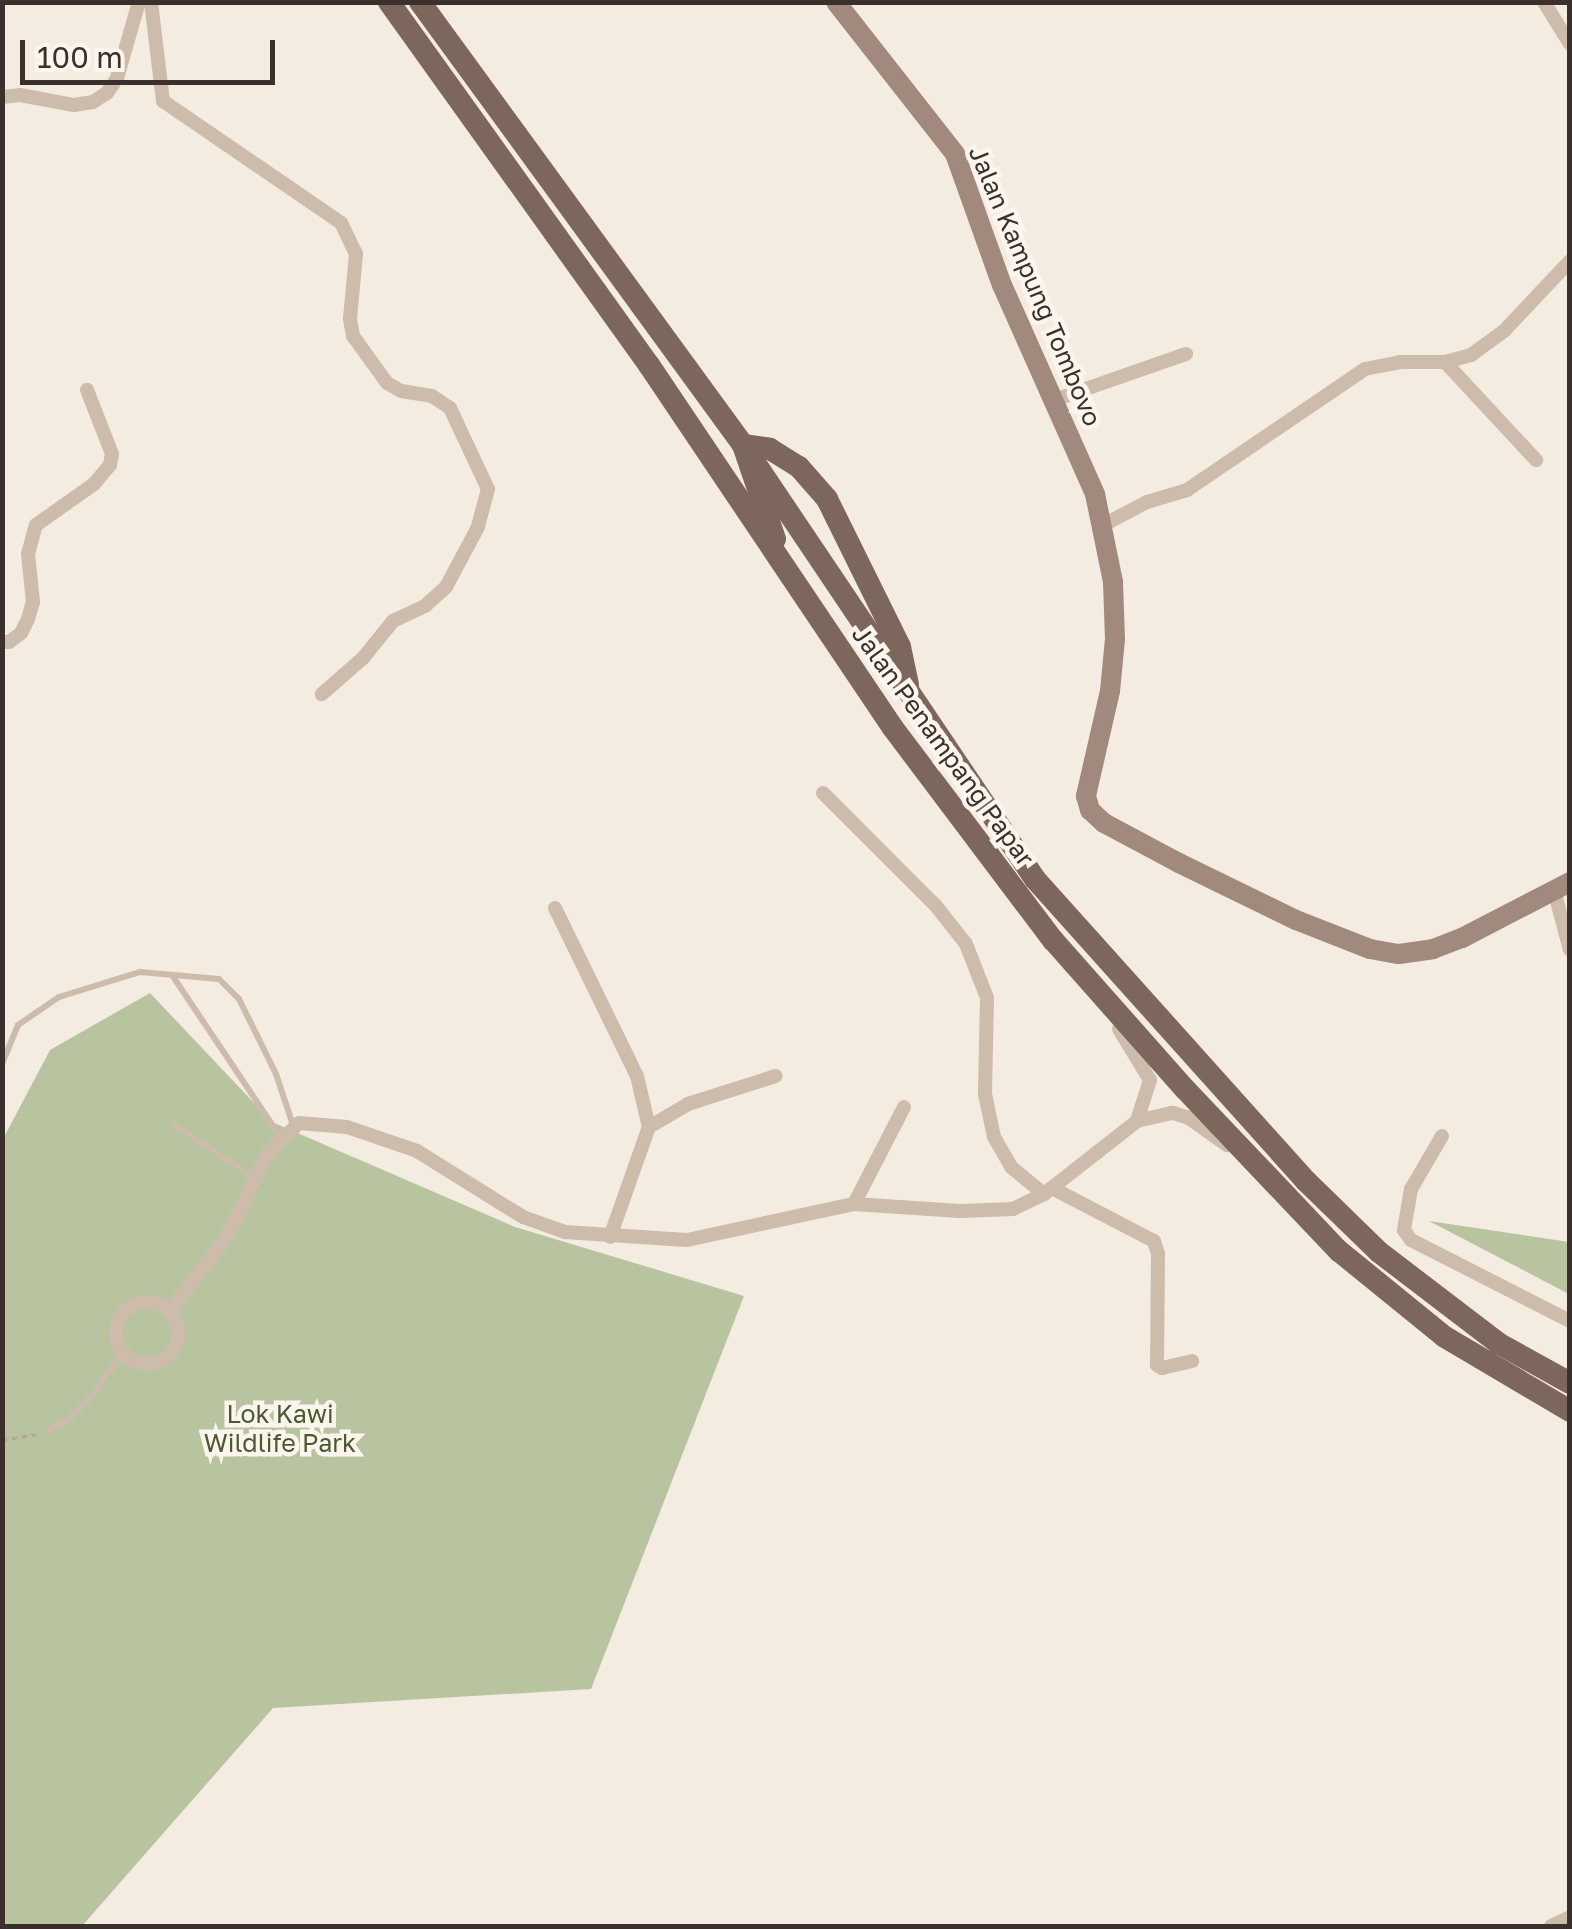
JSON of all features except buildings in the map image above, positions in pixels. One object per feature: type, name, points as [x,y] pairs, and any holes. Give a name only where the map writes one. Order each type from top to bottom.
[{"type":"main road","name":"Jalan Penampang Papar","points":[[389,2],[648,365],[967,832],[1093,986],[1263,1173],[1383,1290],[1446,1337],[1570,1411]]},
{"type":"main road","name":"Jalan Penampang Papar","points":[[420,2],[742,445],[1035,879],[1306,1182],[1380,1252],[1498,1343],[1570,1383]]},
{"type":"main road","points":[[794,584],[742,445],[770,449],[785,458],[827,499],[900,647],[910,696]]},
{"type":"street","points":[[2,97],[20,95],[74,104],[94,102],[107,93],[117,78],[139,2]]},
{"type":"street","points":[[151,2],[163,101],[342,224],[356,254],[350,320],[353,336],[387,383],[401,391],[432,396],[450,408],[488,488],[478,527],[446,587],[425,606],[393,621],[363,658],[322,694]]},
{"type":"street","name":"Jalan Kampung Tombovo","points":[[836,2],[955,154],[1002,285],[1095,494],[1114,582],[1115,638],[1110,692],[1086,796],[1090,810],[1104,823],[1296,920],[1352,942],[1399,954],[1433,949],[1462,938],[1562,886]]},
{"type":"street","points":[[1544,2],[1570,44]]},
{"type":"street","points":[[1102,525],[1146,502],[1187,490],[1365,369],[1400,362],[1446,362],[1470,355],[1504,331],[1570,261]]},
{"type":"street","points":[[1054,400],[1186,354]]},
{"type":"street","points":[[1446,362],[1536,460]]},
{"type":"street","points":[[2,642],[21,633],[28,620],[33,602],[28,554],[36,524],[94,484],[110,465],[112,454],[87,390]]},
{"type":"street","points":[[823,793],[936,906],[966,944],[987,998],[985,1094],[994,1137],[1011,1168],[1048,1191],[1154,1240],[1158,1254],[1157,1365],[1162,1368],[1192,1362]]},
{"type":"street","points":[[1562,886],[1570,950]]},
{"type":"street","points":[[555,908],[637,1076],[650,1127]]},
{"type":"street","points":[[1093,986],[1150,1080],[1137,1121]]},
{"type":"street","points":[[610,1237],[650,1127],[663,1115],[688,1104],[776,1076]]},
{"type":"street","points":[[854,1204],[904,1107]]},
{"type":"street","points":[[170,1311],[208,1267],[280,1138],[293,1126],[306,1122],[348,1127],[416,1151],[524,1217],[565,1232],[610,1237],[687,1240],[854,1204],[1014,1210],[1048,1191],[1137,1121],[1174,1114],[1189,1118],[1263,1173]]},
{"type":"street","points":[[1442,1136],[1411,1189],[1404,1230],[1411,1240],[1570,1321]]},
{"type":"street","points":[[140,1302],[156,1303],[170,1311],[178,1326],[177,1344],[168,1358],[153,1365],[136,1363],[122,1353],[116,1338],[117,1323],[126,1310],[140,1302]]},
{"type":"street","points":[[1551,1926],[1570,1917]]},
{"type":"lane","points":[[2,1064],[18,1025],[44,1004],[140,972],[219,979],[230,985],[276,1074],[293,1126]]},
{"type":"lane","points":[[171,974],[280,1138]]},
{"type":"lane","points":[[174,1125],[255,1179]]},
{"type":"lane","points":[[47,1431],[68,1420],[92,1396],[122,1353]]},
{"type":"path","points":[[2,1440],[47,1431]]},
{"type":"green space","name":"Lok Kawi Wildlife Park","points":[[150,993],[272,1122],[515,1227],[744,1296],[591,1689],[273,1708],[82,1926],[3,1926],[3,1139],[50,1050]]},
{"type":"green space","points":[[1429,1221],[1569,1242],[1569,1294]]}]
